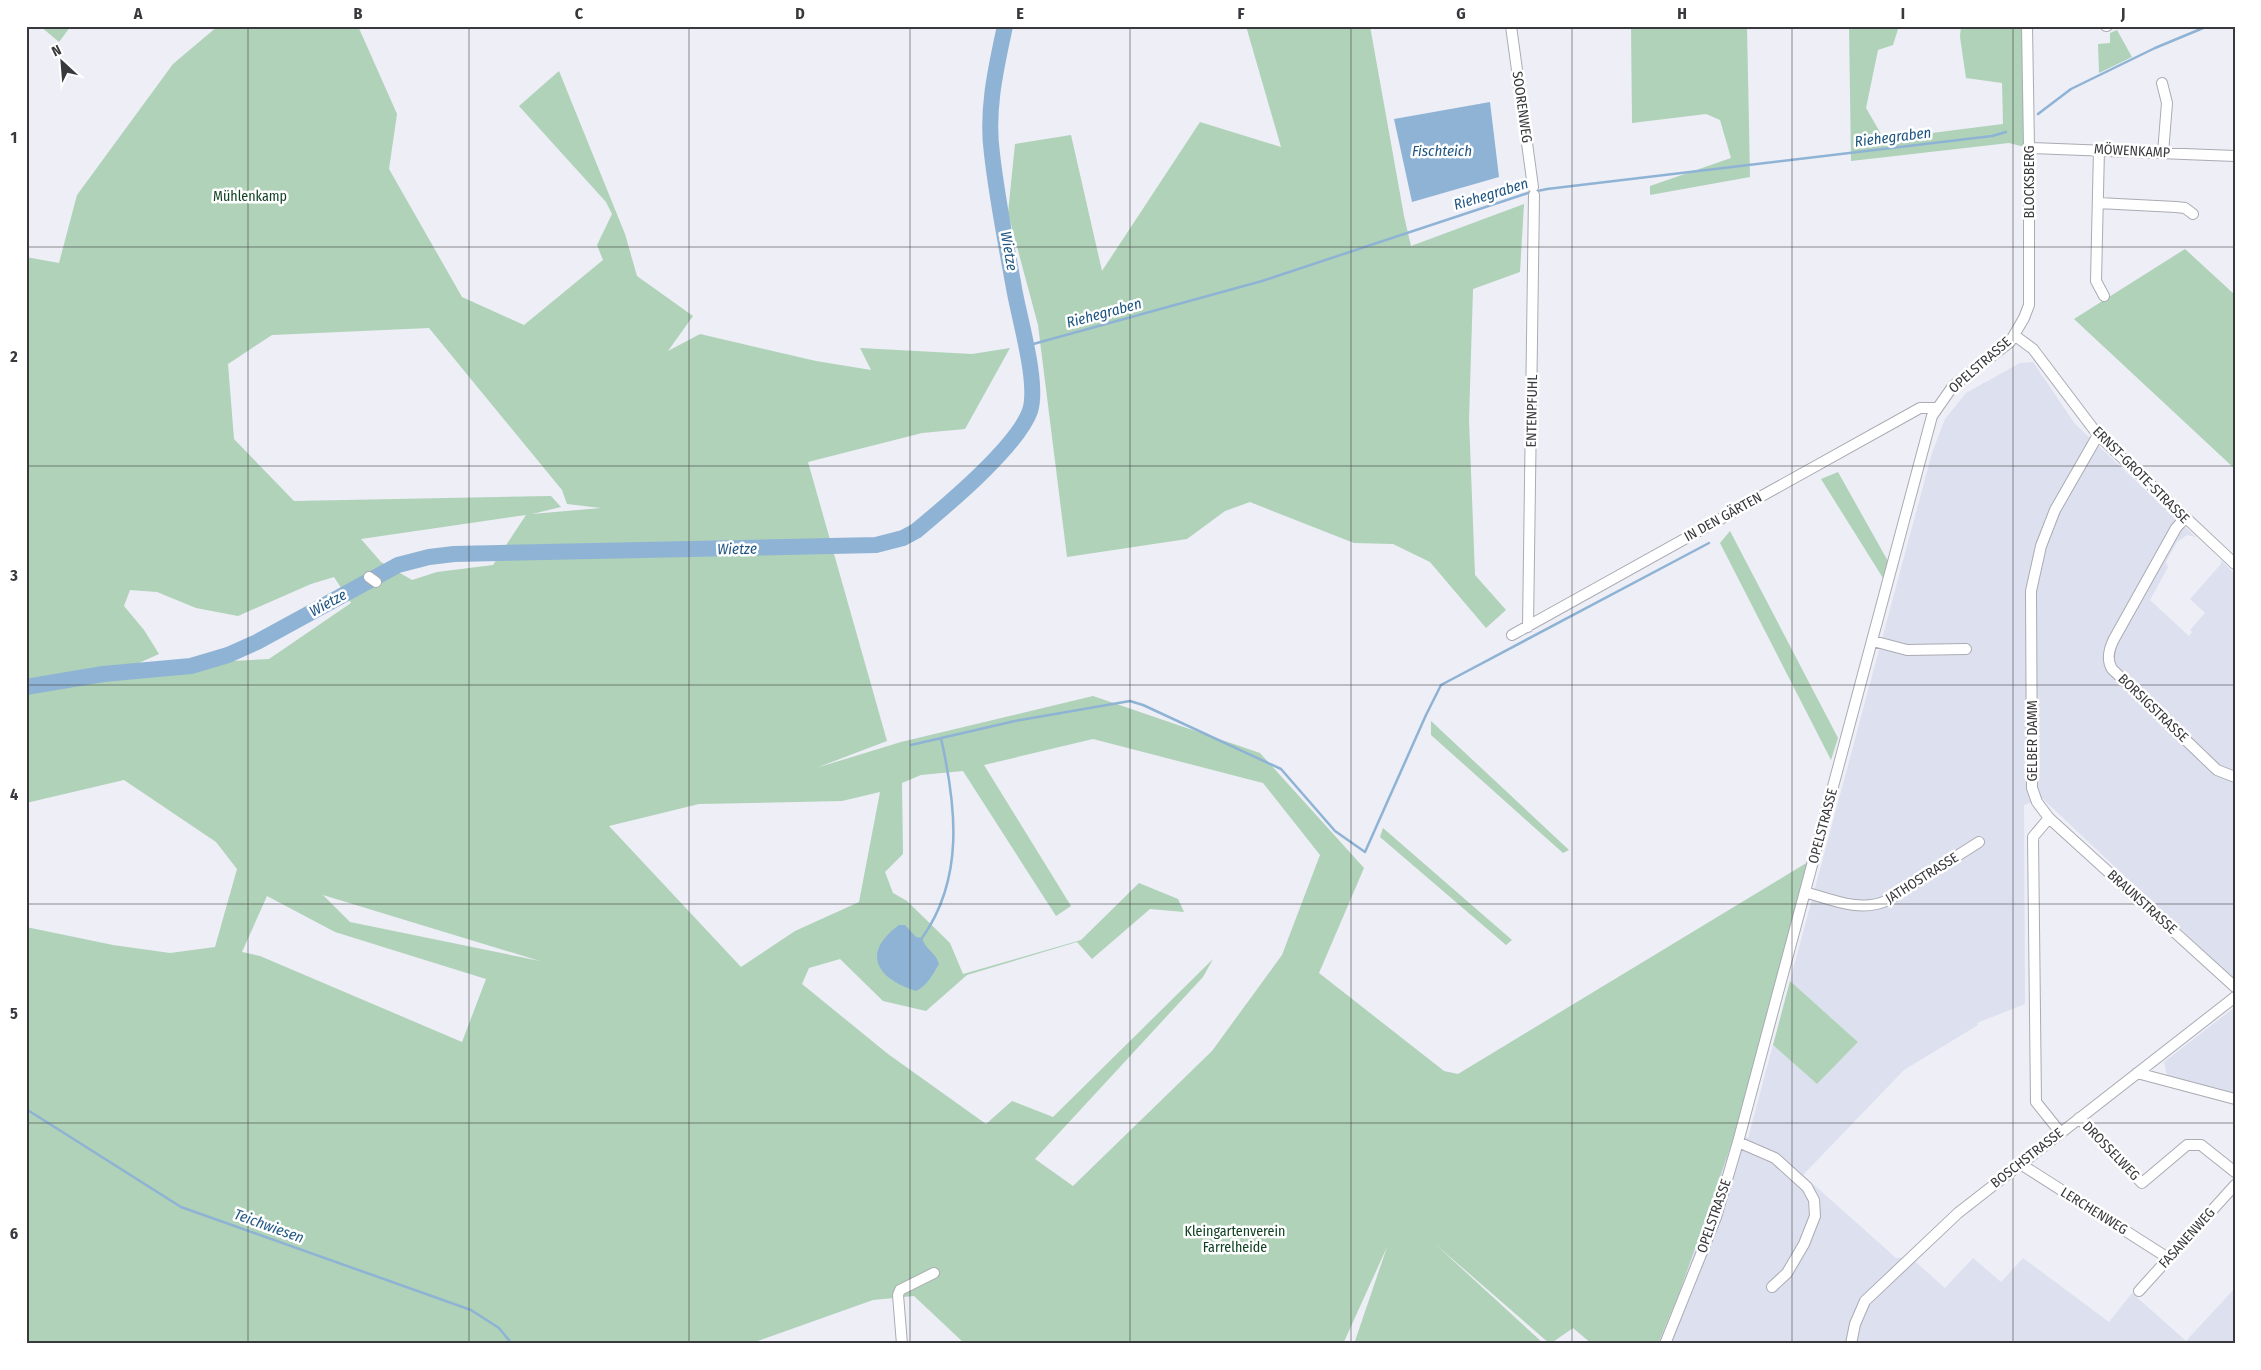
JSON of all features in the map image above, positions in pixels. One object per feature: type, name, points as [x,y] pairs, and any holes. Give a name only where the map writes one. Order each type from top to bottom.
[{"type":"street","name":"SOORENWEG","points":[[1511,26],[1534,191]]},
{"type":"street","name":"BLOCKSBERG","points":[[2014,335],[2029,305],[2027,26]]},
{"type":"street","points":[[2162,83],[2167,103],[2163,153]]},
{"type":"street","name":"MÖWENKAMP","points":[[2029,148],[2099,149],[2235,156]]},
{"type":"street","points":[[2099,149],[2096,281],[2104,296]]},
{"type":"street","name":"ENTENPFUHL","points":[[1528,627],[1534,191]]},
{"type":"street","points":[[2098,203],[2185,208],[2193,214]]},
{"type":"street","name":"OPELSTRASSE","points":[[1665,1344],[1716,1217],[1738,1142],[1932,416],[1953,386],[1997,354],[2010,342],[2014,335]]},
{"type":"street","name":"ERNST-GROTE-STRASSE","points":[[2014,335],[2033,349],[2098,435],[2184,519],[2235,564]]},
{"type":"street","name":"IN DEN GÄRTEN","points":[[1512,635],[1920,408],[1937,408]]},
{"type":"street","name":"GELBER DAMM","points":[[2049,818],[2037,802],[2032,788],[2031,591],[2041,546],[2055,510],[2098,435]]},
{"type":"street","name":"BORSIGSTRASSE","points":[[2184,519],[2176,528],[2114,639],[2110,650],[2110,666],[2217,770],[2235,777]]},
{"type":"street","points":[[1873,641],[1907,650],[1966,649]]},
{"type":"street","points":[[2049,818],[2033,836],[2036,1102],[2060,1132]]},
{"type":"street","name":"BRAUNSTRASSE","points":[[2049,818],[2235,986]]},
{"type":"street","name":"JATHOSTRASSE","points":[[1805,892],[1860,906],[1873,906],[1888,900],[1979,842]]},
{"type":"street","name":"BOSCHSTRASSE","points":[[1851,1344],[1855,1324],[1864,1301],[1958,1213],[2019,1163],[2235,997]]},
{"type":"street","points":[[2137,1073],[2235,1099]]},
{"type":"street","name":"DROSSELWEG","points":[[2079,1118],[2142,1183],[2187,1145],[2200,1145],[2235,1172]]},
{"type":"street","points":[[1738,1142],[1776,1158],[1808,1187],[1814,1200],[1815,1216],[1804,1244],[1787,1273],[1772,1287]]},
{"type":"street","name":"LERCHENWEG","points":[[2019,1163],[2168,1258]]},
{"type":"street","name":"FASANENWEG","points":[[2139,1290],[2235,1185]]},
{"type":"street","points":[[902,1344],[898,1295],[900,1290],[934,1273]]},
{"type":"shaded area","points":[[2033,362],[2075,424],[2196,537],[2187,535],[2177,542],[2166,562],[2168,567],[2150,600],[2189,636],[2192,632],[2190,630],[2205,613],[2190,599],[2221,564],[2221,560],[2235,574],[2235,980],[2043,799],[2024,805],[2025,1004],[1977,1023],[1978,1025],[1904,1070],[1803,1175],[1896,1258],[1910,1257],[1945,1288],[1973,1258],[2001,1282],[2023,1258],[2109,1322],[2132,1293],[2186,1341],[2235,1288],[2235,1344],[1658,1344],[1680,1291],[1736,1131],[1748,1138],[1773,1045],[1817,1084],[1858,1042],[1790,981],[1932,453],[1945,419],[1966,393],[2020,363]]},
{"type":"shaded area","points":[[2235,1007],[2235,1093],[2167,1076],[2164,1062]]},
{"type":"green space","points":[[40,26],[71,26],[59,42]]},
{"type":"green space","points":[[218,26],[358,26],[397,114],[389,169],[462,297],[524,325],[603,260],[597,245],[612,214],[606,202],[519,106],[559,71],[625,234],[637,276],[693,316],[668,351],[700,334],[816,361],[871,370],[860,348],[972,354],[1010,348],[965,429],[922,433],[808,462],[887,741],[816,768],[901,742],[1093,696],[1260,753],[1364,868],[1319,973],[1444,1071],[1458,1074],[1808,862],[1736,1131],[1680,1291],[1658,1344],[1592,1344],[1573,1328],[1550,1344],[1434,1243],[1544,1344],[1354,1344],[1387,1247],[1343,1344],[965,1344],[914,1296],[873,1300],[749,1344],[26,1344],[26,927],[113,945],[170,953],[215,947],[237,869],[216,842],[124,780],[26,803],[26,257],[59,263],[77,195],[173,64]],"holes":[[[429,328],[562,490],[567,504],[601,508],[532,514],[561,507],[551,496],[294,501],[234,439],[228,364],[272,335]],[[526,515],[493,565],[437,572],[412,580],[381,562],[361,539]],[[334,577],[351,603],[269,659],[132,666],[159,654],[144,630],[124,606],[130,590],[157,592],[196,608],[238,616],[311,584]],[[1093,739],[1263,783],[1320,855],[1282,955],[1212,1051],[1073,1186],[1035,1159],[1203,977],[1213,959],[1053,1117],[1012,1101],[986,1124],[888,1054],[802,984],[809,968],[840,959],[883,1001],[926,1011],[967,975],[1077,942],[1092,959],[1150,909],[1184,912],[1178,899],[1139,883],[1081,940],[963,974],[950,943],[907,901],[893,893],[885,872],[903,854],[902,783],[921,775],[963,771],[1056,916],[1071,906],[984,765]],[[880,792],[859,902],[795,931],[741,967],[609,826],[699,804],[842,801]],[[323,895],[540,961],[350,922]],[[267,896],[335,932],[486,979],[462,1042],[260,956],[242,952]]]},
{"type":"green space","points":[[1246,26],[1370,26],[1411,246],[1524,204],[1520,272],[1473,289],[1469,420],[1475,575],[1506,610],[1486,628],[1430,562],[1393,544],[1354,543],[1250,502],[1225,511],[1187,539],[1067,557],[1038,325],[1008,213],[1015,144],[1071,135],[1102,271],[1200,122],[1281,147]]},
{"type":"green space","points":[[1631,26],[1690,26],[1714,29],[1715,26],[1747,26],[1750,177],[1650,195],[1650,186],[1731,158],[1720,120],[1706,114],[1632,123]]},
{"type":"green space","points":[[1849,26],[1899,26],[1893,45],[1878,50],[1866,108],[1884,139],[2003,124],[2002,83],[1966,78],[1960,37],[1961,26],[2029,26],[2029,148],[2009,143],[1851,161]]},
{"type":"green space","points":[[2117,30],[2132,57],[2099,73],[2098,44],[2110,43],[2110,33]]},
{"type":"green space","points":[[2185,249],[2235,295],[2235,469],[2074,319]]},
{"type":"green space","points":[[1838,472],[1889,563],[1883,578],[1821,479]]},
{"type":"green space","points":[[1730,531],[1838,738],[1831,760],[1720,543]]},
{"type":"green space","points":[[1431,721],[1569,850],[1563,853],[1431,735]]},
{"type":"green space","points":[[1383,828],[1512,940],[1506,945],[1380,837]]},
{"type":"green space","points":[[1790,981],[1858,1042],[1817,1084],[1773,1045]]},
{"type":"water","name":"Fischteich","points":[[1490,102],[1499,177],[1412,202],[1394,119]]},
{"type":"water","points":[[899,925],[905,925],[916,937],[922,938],[939,964],[927,983],[916,991],[902,986],[891,979],[878,964],[877,955],[880,945],[887,935]]},
{"type":"waterway","name":"Wietze","points":[[26,687],[103,674],[191,666],[228,655],[257,642],[398,565],[429,557],[454,554],[876,545],[903,538],[916,531],[962,492],[996,458],[1023,425],[1030,411],[1032,399],[1030,368],[1002,221],[990,138],[993,89],[1005,26]]},
{"type":"waterway","name":"Riehegraben","points":[[2038,114],[2071,89],[2155,48],[2208,26]]},
{"type":"waterway","name":"Riehegraben","points":[[1026,346],[1262,281],[1528,193],[1547,189],[1992,136],[2006,132]]},
{"type":"waterway","points":[[911,745],[1015,721],[1130,701],[1143,705],[1281,769],[1335,831],[1365,852],[1441,685],[1709,543]]},
{"type":"waterway","points":[[922,938],[936,915],[945,891],[951,866],[953,815],[941,738]]},
{"type":"waterway","name":"Teichwiesen","points":[[26,1109],[181,1207],[471,1310],[499,1328],[512,1344]]},
{"type":"park label","name":"Mühlenkamp","points":[[250,196]]},
{"type":"park label","name":"Kleingartenverein Farrelheide","points":[[1235,1240]]}]
